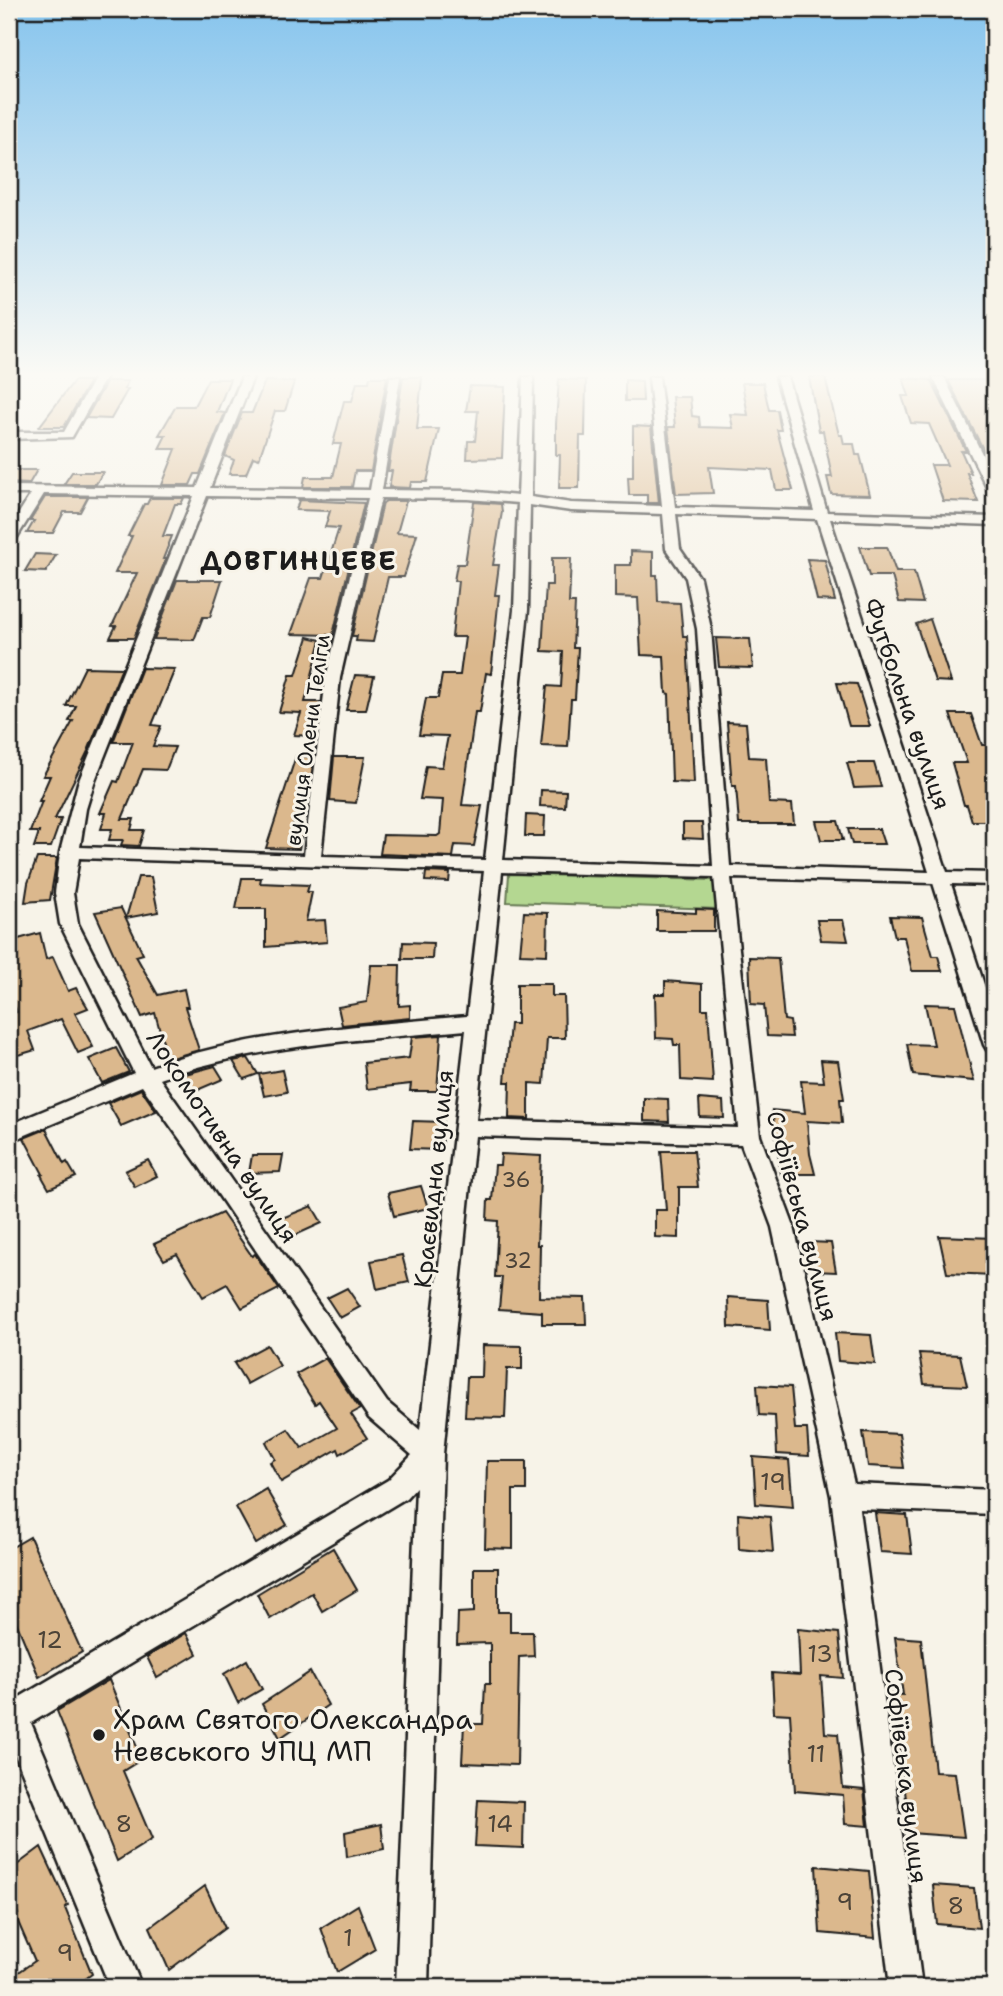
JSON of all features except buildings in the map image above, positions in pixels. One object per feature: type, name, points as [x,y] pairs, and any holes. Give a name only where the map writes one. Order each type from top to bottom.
[{"type":"street","name":"Локомотивна вулиця","points":[[211,470],[86,783],[69,852],[64,893],[69,924],[146,1076],[205,1157],[378,1410],[430,1454]]},
{"type":"street","name":"вулиця Олени Теліги","points":[[312,861],[333,678],[379,470]]},
{"type":"street","name":"Краєвидна вулиця","points":[[411,1987],[430,1454],[521,610],[525,470]]},
{"type":"street","name":"Софіївська вулиця","points":[[664,470],[673,549],[693,578],[704,629],[726,927],[749,1136],[783,1227],[844,1496],[906,1987]]},
{"type":"street","name":"Футбольна вулиця","points":[[807,470],[820,516],[942,877],[994,1045]]},
{"type":"street","points":[[984,470],[994,490]]},
{"type":"street","points":[[9,490],[468,495],[524,499],[571,507],[994,521]]},
{"type":"street","points":[[9,539],[40,490]]},
{"type":"street","points":[[69,852],[994,879]]},
{"type":"street","points":[[9,1134],[146,1076],[194,1060],[268,1044],[478,1022]]},
{"type":"street","points":[[465,1128],[749,1136]]},
{"type":"street","points":[[126,1987],[10,1714],[397,1489],[430,1454]]},
{"type":"street","points":[[844,1496],[994,1502]]},
{"type":"green space","points":[[509,874],[716,880],[719,909],[507,902]]},
{"type":"place","name":"Храм Святого Олександра Невського УПЦ МП","points":[[99,1735]]},
{"type":"district","name":"ДОВГИНЦЕВЕ","points":[[299,561]]}]
